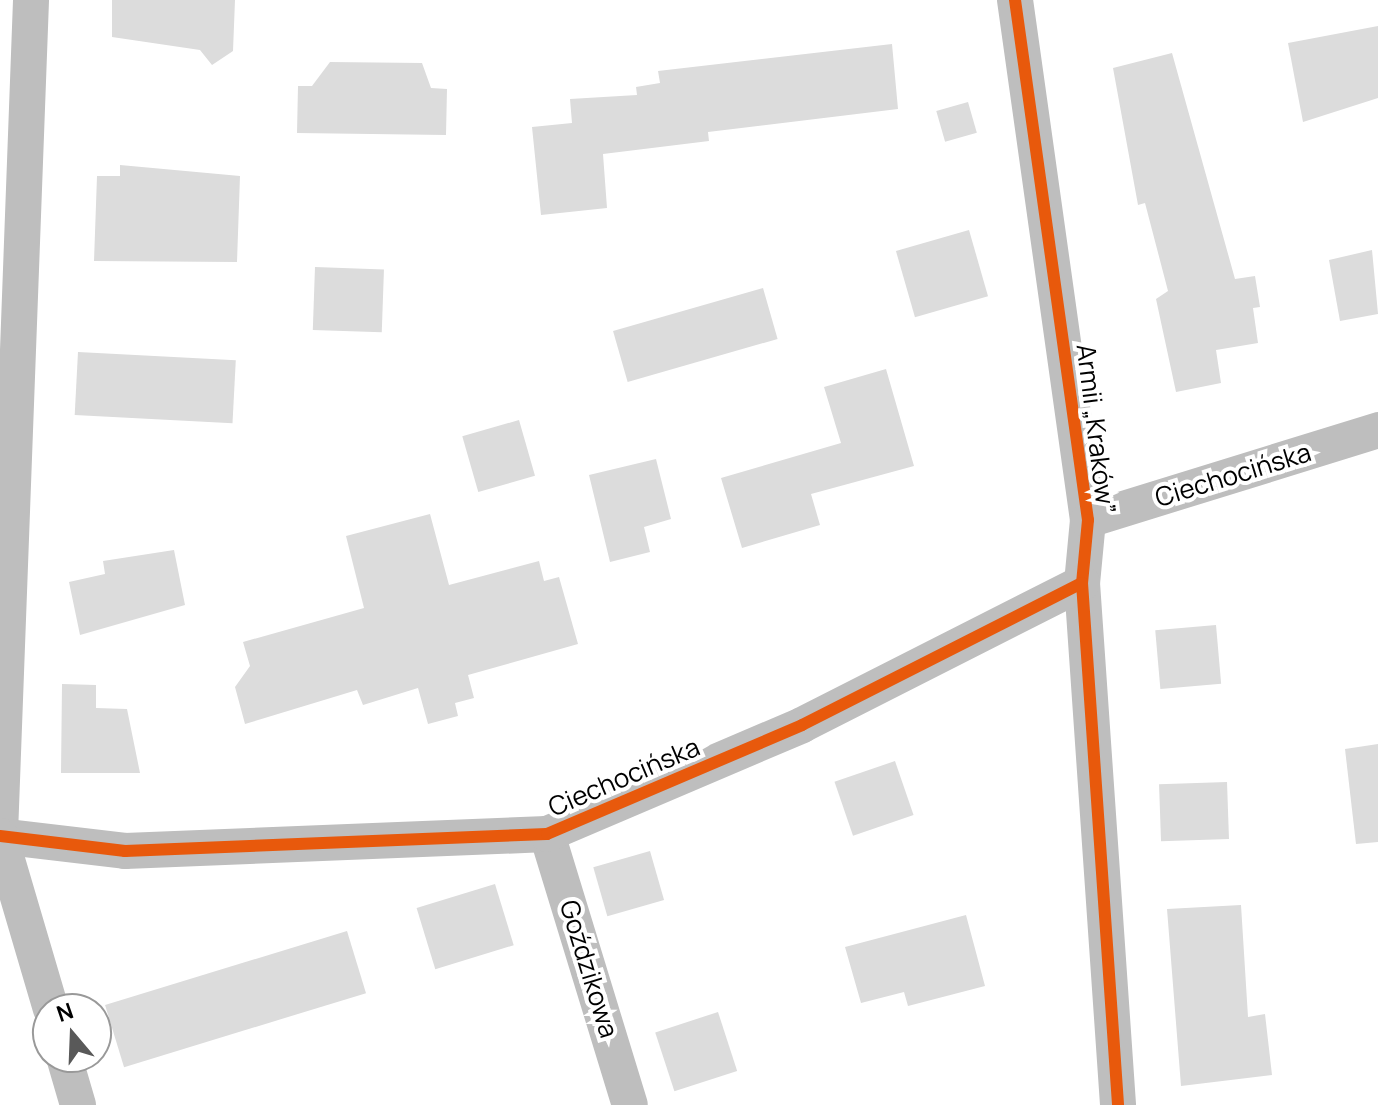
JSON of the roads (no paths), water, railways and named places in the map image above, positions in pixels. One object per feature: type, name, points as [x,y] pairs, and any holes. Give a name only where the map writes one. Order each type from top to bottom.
[{"type":"street","points":[[31,0],[0,835],[46,993]]},
{"type":"street","name":"Armii „Kraków”","points":[[1015,0],[1088,520],[1082,583],[1118,1105]]},
{"type":"street","name":"Ciechocińska","points":[[1088,520],[1378,430]]},
{"type":"street","name":"Ciechocińska","points":[[0,835],[125,851],[547,834],[802,725],[1082,583]]},
{"type":"street","name":"Goździkowa","points":[[547,834],[630,1105]]},
{"type":"street","points":[[69,1073],[78,1105]]}]
